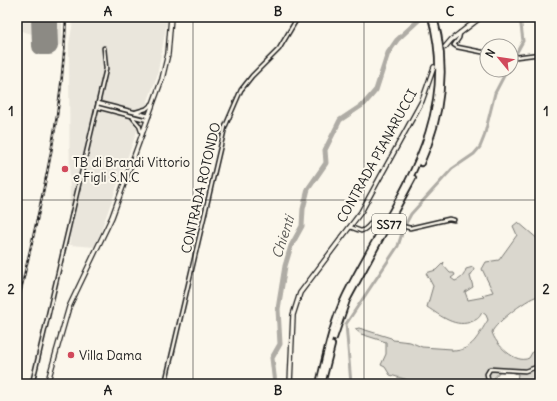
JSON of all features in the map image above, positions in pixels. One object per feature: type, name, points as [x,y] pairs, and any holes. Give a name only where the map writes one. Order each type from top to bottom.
[{"type":"highway","name":"SS77","points":[[318,384],[334,326],[344,299],[414,171],[429,135],[435,111],[438,75],[437,47],[431,17]]},
{"type":"highway","name":"SS77","points":[[322,384],[335,334],[347,300],[412,182],[432,136],[438,112],[442,74],[440,46],[434,17]]},
{"type":"street","points":[[47,384],[68,312],[104,237],[155,99],[168,54],[171,17]]},
{"type":"street","name":"CONTRADA ROTONDO","points":[[165,384],[230,111],[246,83],[279,49],[298,17]]},
{"type":"street","points":[[445,47],[481,17]]},
{"type":"street","points":[[460,33],[459,38],[454,45],[479,51]]},
{"type":"street","points":[[32,384],[106,69],[104,48]]},
{"type":"street","points":[[519,56],[540,54]]},
{"type":"street","name":"CONTRADA PIANARUCCI","points":[[290,384],[292,327],[296,302],[304,285],[350,227],[363,207],[422,101],[434,67]]},
{"type":"street","points":[[133,112],[146,109],[155,99]]},
{"type":"street","points":[[98,103],[133,112],[148,118]]},
{"type":"street","points":[[97,107],[131,116],[148,118]]},
{"type":"street","points":[[117,112],[118,108]]},
{"type":"street","points":[[131,116],[137,122],[142,135]]},
{"type":"street","points":[[350,227],[360,231],[364,230],[374,219],[378,217],[406,228],[450,219],[454,220]]},
{"type":"street","points":[[488,384],[487,374],[490,369],[525,371],[536,367],[540,359]]},
{"type":"shaded area","points":[[17,17],[62,17],[62,45],[36,48],[36,35],[17,30]]},
{"type":"shaded area","points":[[74,17],[168,17],[157,76],[95,247],[70,245],[69,44]]},
{"type":"shaded area","points":[[518,222],[540,241],[540,296],[529,300],[514,310],[500,322],[492,332],[497,342],[507,352],[518,359],[529,358],[533,351],[540,349],[538,366],[540,365],[540,381],[535,379],[530,384],[515,384],[518,374],[501,370],[494,378],[493,384],[423,384],[390,375],[385,367],[381,365],[386,354],[386,342],[361,334],[355,329],[359,328],[391,338],[393,340],[410,342],[422,347],[452,349],[452,351],[465,348],[470,345],[478,336],[488,320],[486,315],[482,312],[480,317],[467,323],[461,323],[449,320],[427,307],[433,286],[426,273],[436,270],[444,262],[443,265],[450,273],[454,273],[455,275],[451,278],[455,281],[462,276],[466,269],[473,267],[474,270],[470,276],[473,287],[465,292],[468,300],[484,297],[482,295],[493,292],[482,269],[486,262],[499,260],[517,235],[513,226]]},
{"type":"waterway","name":"Chienti","points":[[275,384],[272,358],[280,344],[278,309],[285,266],[291,246],[302,226],[303,209],[308,189],[326,163],[325,150],[340,120],[364,104],[376,90],[388,53],[397,40],[422,17]]},
{"type":"waterway","points":[[519,48],[523,41],[520,17]]},
{"type":"waterway","points":[[351,384],[346,324],[398,246],[404,227],[411,214],[452,169],[474,154],[480,147],[495,93],[503,78]]},
{"type":"runway","points":[[40,17],[41,46],[49,46],[48,17]]},
{"type":"railway","points":[[17,306],[49,163],[60,91],[66,17]]},
{"type":"place","name":"TB di Brandi Vittorio e Figli S.N.C","points":[[65,169]]},
{"type":"place","name":"Villa Dama","points":[[71,355]]}]
